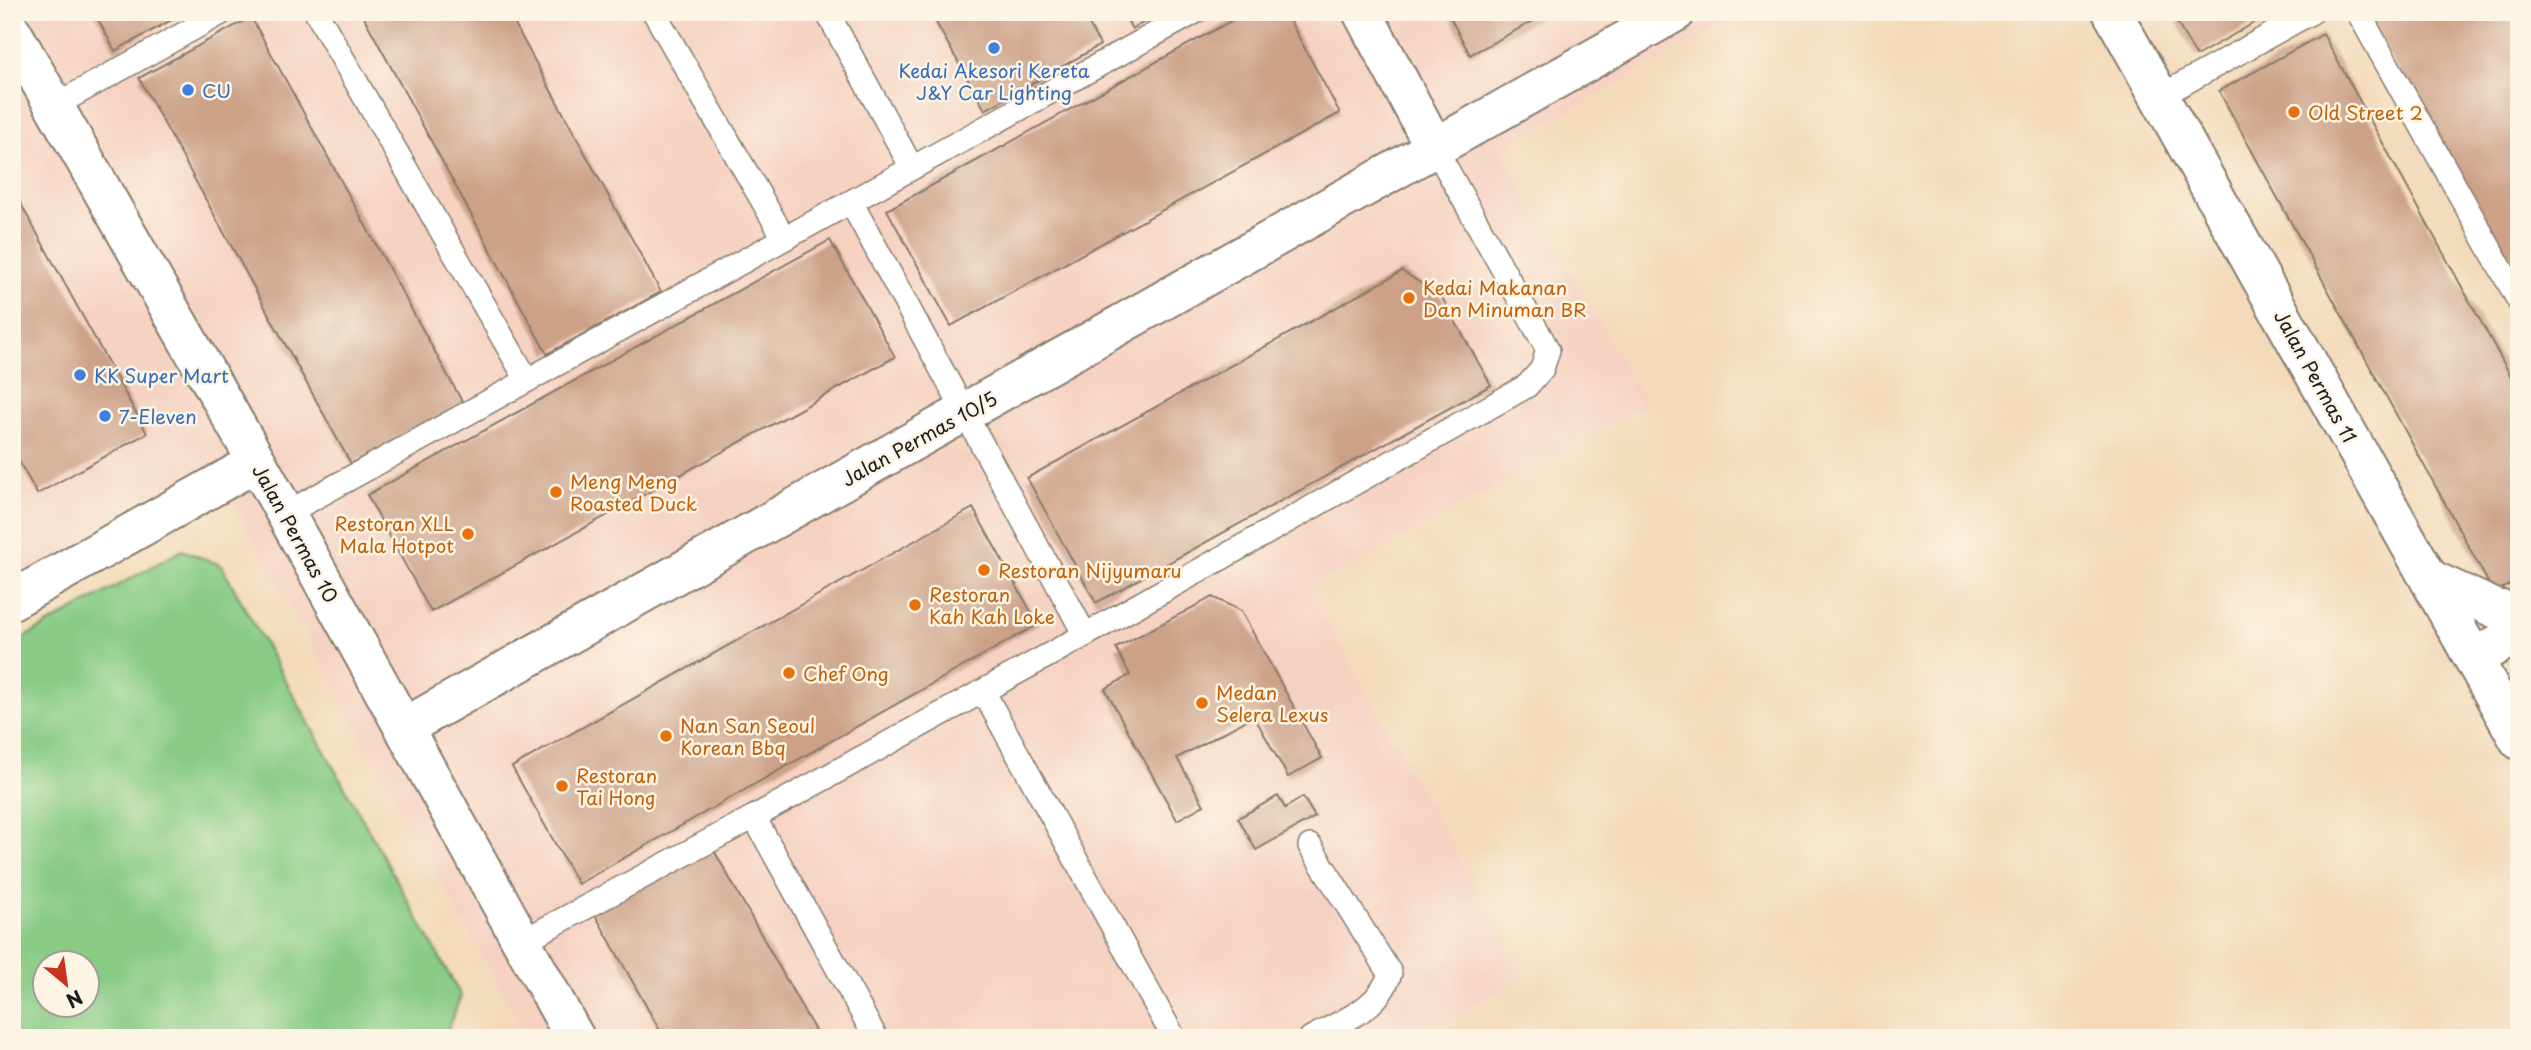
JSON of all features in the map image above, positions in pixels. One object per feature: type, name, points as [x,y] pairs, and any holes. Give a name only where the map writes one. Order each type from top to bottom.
[{"type":"street","points":[[1362,12],[1435,148]]},
{"type":"street","name":"Jalan Permas 10/5","points":[[403,728],[1676,12]]},
{"type":"street","name":"Jalan Permas 11","points":[[2112,12],[2430,579],[2518,728]]},
{"type":"street","name":"Jalan Permas 10","points":[[12,32],[257,462],[521,942],[564,1034]]},
{"type":"street","points":[[16,590],[257,462]]},
{"type":"street","points":[[2430,579],[2496,610],[2519,613]]},
{"type":"street","points":[[2475,657],[2519,633]]},
{"type":"lane","points":[[54,106],[223,12]]},
{"type":"lane","points":[[316,12],[527,380]]},
{"type":"lane","points":[[654,12],[784,239]]},
{"type":"lane","points":[[827,12],[912,168]]},
{"type":"lane","points":[[285,514],[1195,12]]},
{"type":"lane","points":[[2158,97],[2312,12]]},
{"type":"lane","points":[[2358,12],[2519,301]]},
{"type":"lane","points":[[521,942],[1085,635],[1527,386],[1542,369],[1548,350],[1435,148]]},
{"type":"lane","points":[[851,202],[1085,635]]},
{"type":"lane","points":[[983,691],[1174,1038]]},
{"type":"lane","points":[[754,817],[876,1038]]},
{"type":"lane","points":[[1310,846],[1390,973],[1385,990],[1366,1008],[1311,1038]]},
{"type":"shaded area","points":[[12,12],[1749,12],[1500,149],[1646,404],[1309,589],[1526,977],[1416,1038],[504,1038],[521,1028],[224,486],[12,601]]},
{"type":"green space","points":[[182,550],[221,565],[461,996],[444,1038],[12,1038],[12,644]]},
{"type":"building","points":[[94,12],[186,12],[115,51]]},
{"type":"building","points":[[361,12],[508,12],[661,292],[547,354]]},
{"type":"building","points":[[930,12],[1082,12],[1100,45],[985,110]]},
{"type":"building","points":[[1123,12],[1162,12],[1132,29]]},
{"type":"building","points":[[1247,12],[1285,12],[1340,113],[951,326],[887,210]]},
{"type":"building","points":[[1447,12],[1550,12],[1470,55]]},
{"type":"building","points":[[2171,12],[2273,12],[2196,56]]},
{"type":"building","points":[[2365,12],[2519,12],[2519,289]]},
{"type":"building","points":[[251,17],[463,403],[351,464],[139,78]]},
{"type":"building","points":[[2323,34],[2519,391],[2519,579],[2494,593],[2219,91]]},
{"type":"building","points":[[12,188],[147,433],[37,494],[12,449]]},
{"type":"building","points":[[830,240],[895,357],[431,612],[367,495]]},
{"type":"building","points":[[1402,271],[1441,296],[1491,385],[1096,603],[1027,478]]},
{"type":"building","points":[[973,508],[1038,624],[578,884],[512,767]]},
{"type":"building","name":"Medan Selera Lexus","points":[[1212,597],[1241,611],[1322,758],[1288,777],[1254,716],[1177,758],[1204,805],[1177,820],[1105,689],[1130,675],[1116,648]]},
{"type":"building","points":[[1278,796],[1285,808],[1303,797],[1315,817],[1256,850],[1238,818]]},
{"type":"building","points":[[711,845],[819,1038],[664,1038],[593,911]]},
{"type":"place","name":"Kedai Akesori Kereta J&Y Car Lighting","points":[[994,48]]},
{"type":"place","name":"CU","points":[[188,90]]},
{"type":"place","name":"Old Street 2","points":[[2294,112]]},
{"type":"place","name":"Kedai Makanan Dan Minuman BR","points":[[1409,298]]},
{"type":"place","name":"KK Super Mart","points":[[80,375]]},
{"type":"place","name":"7-Eleven","points":[[105,416]]},
{"type":"place","name":"Meng Meng Roasted Duck","points":[[556,492]]},
{"type":"place","name":"Restoran XLL Mala Hotpot","points":[[468,534]]},
{"type":"place","name":"Restoran Nijyumaru","points":[[984,570]]},
{"type":"place","name":"Restoran Kah Kah Loke","points":[[915,605]]},
{"type":"place","name":"Chef Ong","points":[[789,673]]},
{"type":"place","name":"Medan Selera Lexus","points":[[1202,703]]},
{"type":"place","name":"Nan San Seoul Korean Bbq","points":[[666,736]]},
{"type":"place","name":"Restoran Tai Hong","points":[[562,786]]}]
